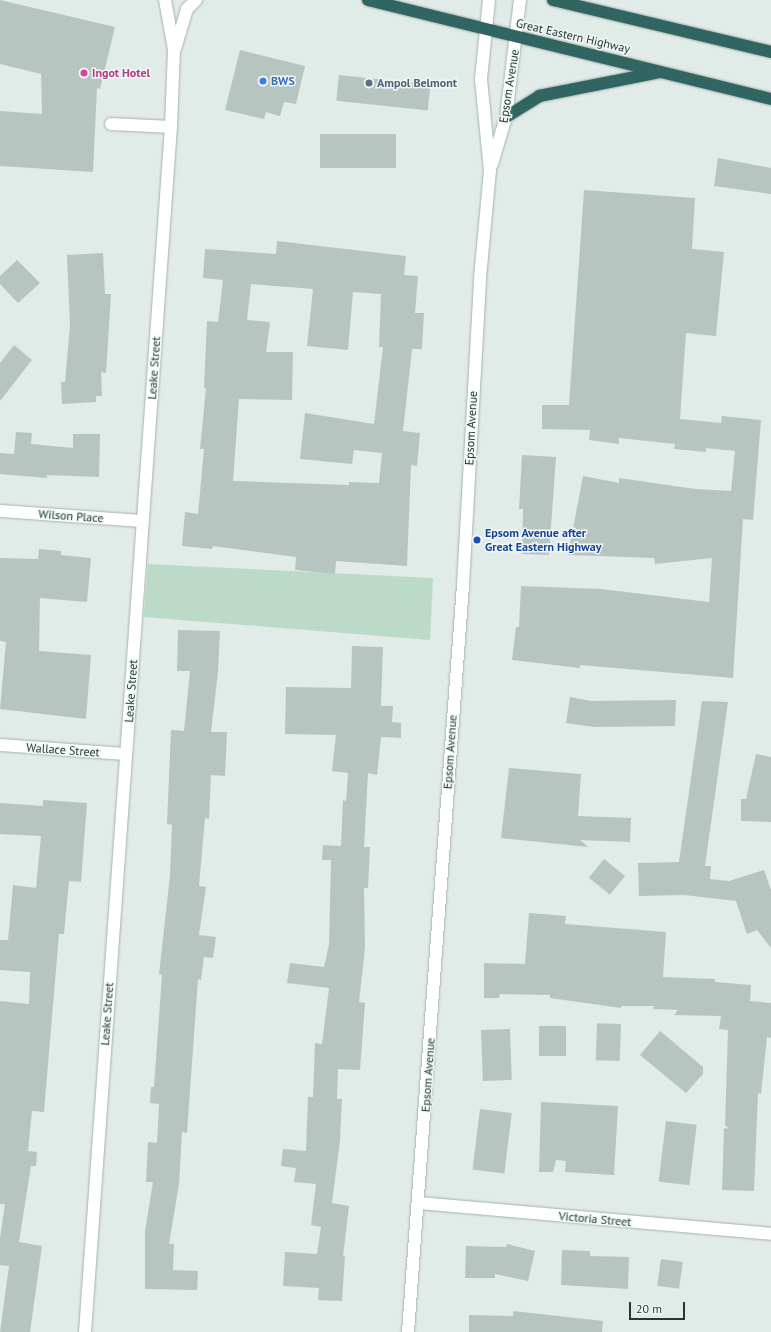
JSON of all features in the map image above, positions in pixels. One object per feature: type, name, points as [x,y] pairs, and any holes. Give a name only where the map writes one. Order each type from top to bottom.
[{"type":"highway","name":"Great Eastern Highway","points":[[368,0],[517,38],[771,99]]},
{"type":"highway","points":[[553,0],[771,52]]},
{"type":"highway","points":[[506,117],[539,96],[663,72]]},
{"type":"street","name":"Leake Street","points":[[85,1332],[171,127],[174,50],[165,0]]},
{"type":"street","name":"Leake Street","points":[[174,50],[187,9],[196,0]]},
{"type":"street","name":"Epsom Avenue","points":[[408,1332],[419,1203],[439,894],[463,585],[480,278],[490,171],[481,79],[489,0]]},
{"type":"street","name":"Epsom Avenue","points":[[490,171],[506,117],[517,38],[520,0]]},
{"type":"street","points":[[111,124],[171,127]]},
{"type":"street","name":"Wilson Place","points":[[0,511],[143,521]]},
{"type":"street","name":"Wallace Street","points":[[0,745],[126,754]]},
{"type":"street","name":"Victoria Street","points":[[419,1203],[771,1234]]},
{"type":"green space","points":[[148,564],[433,578],[430,640],[144,617]]},
{"type":"building","points":[[0,0],[115,27],[100,89],[97,88],[93,172],[0,166],[0,111],[42,114],[41,74],[0,64]]},
{"type":"building","points":[[240,50],[305,66],[296,104],[284,102],[280,116],[266,112],[264,119],[225,110]]},
{"type":"building","points":[[339,75],[430,85],[428,110],[336,101]]},
{"type":"building","points":[[320,134],[396,134],[396,168],[320,168]]},
{"type":"building","points":[[718,158],[771,168],[771,194],[714,186]]},
{"type":"building","points":[[584,190],[695,198],[692,249],[724,252],[716,336],[686,333],[680,419],[721,423],[722,416],[761,420],[753,520],[743,519],[733,678],[580,665],[580,668],[512,660],[516,627],[519,627],[521,586],[601,589],[709,602],[712,558],[655,564],[654,558],[568,555],[583,476],[619,483],[619,478],[695,489],[731,491],[735,451],[706,448],[706,452],[674,449],[675,444],[619,438],[619,444],[589,440],[590,430],[542,429],[542,405],[569,405]]},
{"type":"building","points":[[277,241],[406,256],[404,275],[418,276],[415,313],[424,313],[422,349],[412,349],[403,431],[420,433],[417,466],[411,465],[407,566],[336,561],[335,574],[295,570],[296,557],[213,546],[212,549],[182,546],[185,512],[198,514],[204,449],[200,449],[206,388],[204,388],[207,321],[218,322],[223,280],[203,278],[205,249],[276,254]],"holes":[[[251,284],[313,289],[307,346],[348,350],[353,292],[381,294],[379,347],[383,347],[374,424],[305,413],[300,459],[352,464],[354,450],[382,453],[379,483],[349,482],[349,485],[233,481],[239,399],[292,400],[293,352],[266,352],[270,322],[247,320]]]},
{"type":"building","points":[[103,253],[105,294],[111,294],[106,373],[101,372],[102,396],[96,396],[96,402],[62,404],[61,382],[65,382],[70,326],[67,255]]},
{"type":"building","points":[[17,260],[40,283],[18,303],[0,284],[0,276]]},
{"type":"building","points":[[14,345],[32,360],[0,401],[0,363]]},
{"type":"building","points":[[16,432],[32,433],[31,444],[73,448],[73,434],[100,434],[99,477],[47,475],[47,478],[0,474],[0,453],[14,454]]},
{"type":"building","points":[[522,455],[556,457],[549,555],[522,554],[523,509],[519,509]]},
{"type":"building","points":[[39,549],[61,551],[61,555],[91,558],[87,602],[40,598],[39,651],[91,655],[86,719],[0,709],[6,642],[0,641],[0,558],[38,559]]},
{"type":"building","points":[[178,630],[220,631],[218,672],[211,732],[227,732],[225,776],[211,775],[209,819],[205,818],[199,886],[206,887],[199,935],[216,937],[213,958],[204,957],[201,980],[198,979],[187,1133],[182,1132],[179,1184],[169,1244],[174,1244],[173,1270],[198,1271],[197,1290],[145,1289],[145,1231],[153,1182],[146,1182],[148,1142],[157,1143],[159,1104],[150,1103],[151,1087],[154,1087],[162,975],[159,974],[170,875],[172,825],[167,824],[171,730],[184,731],[190,671],[177,671]]},
{"type":"building","points":[[352,646],[383,647],[381,706],[393,706],[392,722],[401,723],[401,738],[381,737],[377,775],[368,773],[364,847],[370,847],[368,888],[364,888],[365,948],[359,1002],[365,1003],[360,1070],[338,1069],[337,1099],[342,1099],[340,1140],[332,1203],[349,1206],[343,1256],[345,1256],[342,1301],[318,1300],[319,1288],[283,1286],[285,1252],[317,1254],[321,1227],[311,1225],[316,1184],[294,1182],[296,1168],[281,1166],[283,1149],[306,1151],[308,1097],[313,1097],[315,1043],[322,1044],[329,988],[287,983],[290,963],[324,967],[329,944],[331,860],[322,860],[323,845],[341,846],[343,800],[346,801],[348,773],[332,771],[336,735],[285,734],[286,687],[351,688]]},
{"type":"building","points":[[570,697],[591,701],[676,700],[675,726],[594,727],[566,723]]},
{"type":"building","points":[[702,701],[728,702],[705,866],[711,866],[710,879],[729,881],[764,870],[771,890],[771,948],[757,930],[747,934],[736,901],[684,895],[639,896],[638,863],[679,862]]},
{"type":"building","points":[[756,754],[771,757],[771,822],[741,821],[741,799],[746,799]]},
{"type":"building","points":[[509,768],[581,774],[578,816],[631,818],[630,842],[580,840],[588,847],[501,838]]},
{"type":"building","points":[[43,800],[87,803],[81,882],[69,881],[64,934],[59,934],[44,1112],[32,1111],[28,1151],[37,1152],[36,1166],[31,1166],[19,1242],[42,1246],[30,1332],[0,1332],[9,1266],[0,1265],[0,1238],[5,1204],[0,1204],[0,1001],[29,1004],[30,972],[0,970],[0,940],[8,940],[13,885],[36,888],[41,836],[0,834],[0,803],[43,806]]},
{"type":"building","points":[[604,859],[625,876],[610,895],[589,878]]},
{"type":"building","points":[[529,913],[566,916],[565,924],[666,932],[663,977],[715,979],[715,982],[751,985],[750,1001],[771,1003],[771,1038],[767,1037],[761,1094],[758,1093],[754,1191],[722,1190],[724,1128],[729,1129],[725,1125],[728,1030],[719,1029],[721,1016],[674,1015],[678,1010],[653,1009],[654,1006],[621,1006],[621,1008],[550,998],[550,995],[500,994],[499,998],[484,998],[484,963],[525,964]]},
{"type":"building","points":[[597,1023],[621,1024],[620,1061],[596,1060]]},
{"type":"building","points":[[539,1026],[566,1026],[566,1056],[539,1056]]},
{"type":"building","points":[[510,1029],[512,1080],[483,1081],[481,1030]]},
{"type":"building","points":[[660,1031],[703,1067],[703,1074],[686,1093],[640,1055]]},
{"type":"building","points":[[541,1102],[618,1106],[614,1175],[565,1172],[566,1161],[556,1160],[553,1172],[539,1172]]},
{"type":"building","points":[[480,1109],[512,1113],[504,1173],[473,1170]]},
{"type":"building","points":[[666,1121],[697,1125],[689,1185],[659,1182]]},
{"type":"building","points":[[507,1244],[535,1251],[528,1281],[495,1274],[495,1278],[465,1278],[466,1246],[506,1247]]},
{"type":"building","points":[[562,1250],[590,1251],[590,1256],[629,1257],[628,1289],[561,1285]]},
{"type":"building","points":[[661,1259],[683,1262],[679,1289],[657,1286]]},
{"type":"building","points":[[513,1311],[603,1321],[602,1332],[469,1332],[469,1315],[513,1316]]},
{"type":"place","name":"Ingot Hotel","points":[[84,73]]},
{"type":"place","name":"BWS","points":[[263,81]]},
{"type":"place","name":"Ampol Belmont","points":[[369,83]]},
{"type":"place","name":"Epsom Avenue after Great Eastern Highway","points":[[477,540]]}]
